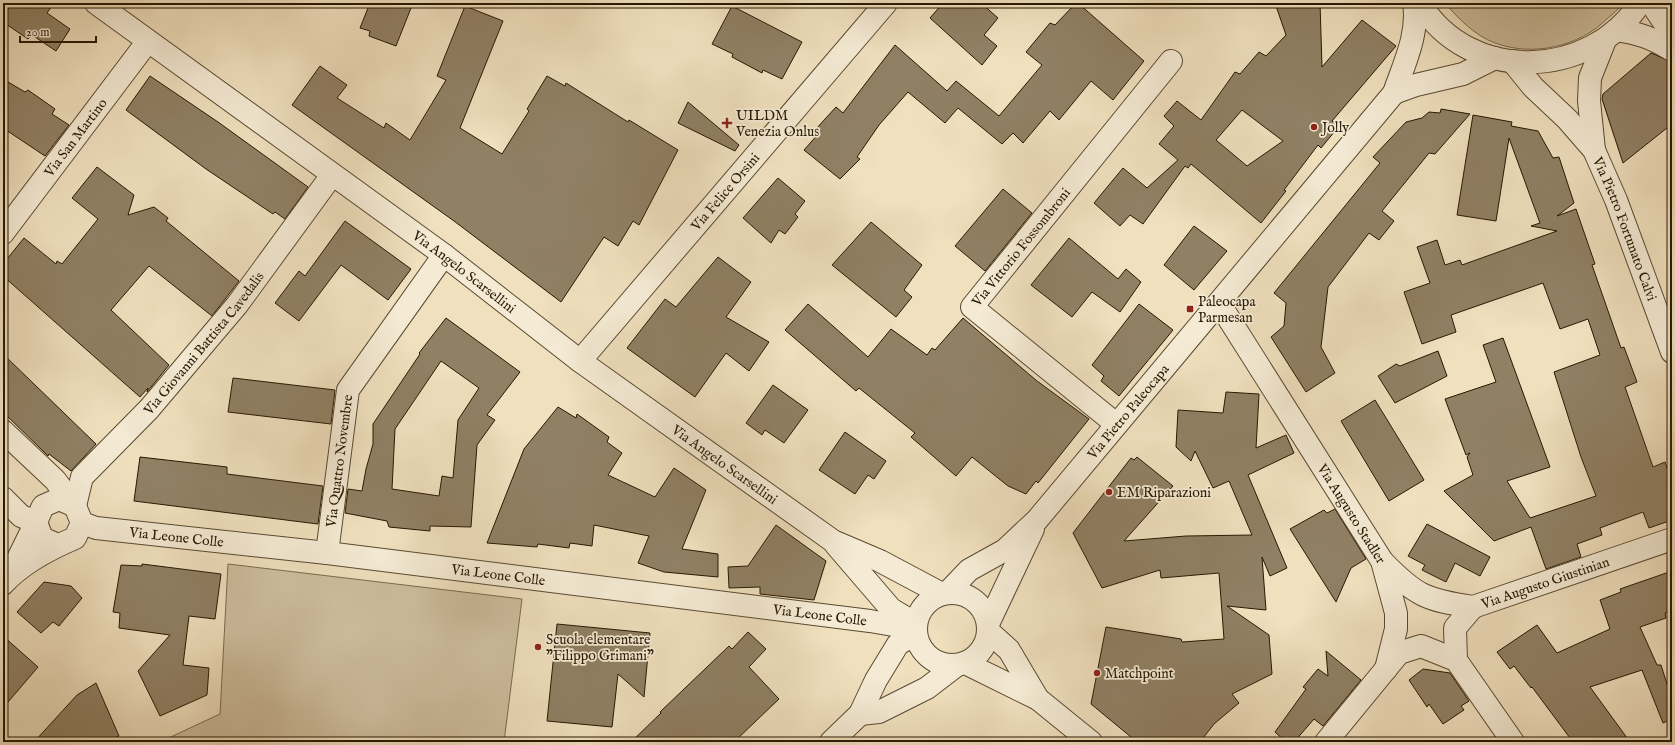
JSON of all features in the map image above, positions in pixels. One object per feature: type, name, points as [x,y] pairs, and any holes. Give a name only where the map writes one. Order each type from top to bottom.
[{"type":"street","name":"Via Angelo Scarsellini","points":[[96,3],[444,256],[580,361],[833,541],[880,561],[945,593]]},
{"type":"street","name":"Via Felice Orsini","points":[[580,361],[886,3]]},
{"type":"street","points":[[1394,93],[1413,38],[1416,14],[1414,3]]},
{"type":"street","points":[[1420,3],[1434,22],[1451,36],[1473,50],[1503,60],[1533,63],[1557,60],[1580,53],[1610,35],[1628,19],[1640,3]]},
{"type":"street","points":[[1651,3],[1672,34]]},
{"type":"street","points":[[1610,35],[1638,33],[1654,39],[1672,50]]},
{"type":"street","name":"Via Pietro Fortunato Calvi","points":[[1610,35],[1590,78],[1588,101],[1594,150],[1616,200],[1672,352]]},
{"type":"street","name":"Via San Martino","points":[[3,233],[148,41]]},
{"type":"street","points":[[1394,93],[1416,85],[1463,74],[1503,60]]},
{"type":"street","name":"Via Pietro Fortunato Calvi","points":[[1503,60],[1567,119],[1594,150]]},
{"type":"street","name":"Via Vittorio Fossombroni","points":[[1116,424],[972,307],[1171,61]]},
{"type":"street","name":"Via Pietro Paleocapa","points":[[945,593],[969,570],[1005,550],[1037,520],[1394,93]]},
{"type":"street","name":"Via Giovanni Battista Cavedalis","points":[[78,515],[82,477],[149,409],[236,306],[332,175]]},
{"type":"street","name":"Via Quattro Novembre","points":[[327,553],[348,390],[444,256]]},
{"type":"street","name":"Via Augusto Stadler","points":[[1219,303],[1382,561],[1396,613],[1396,629],[1386,669]]},
{"type":"street","points":[[3,431],[55,480],[78,515],[75,538],[42,554],[6,581]]},
{"type":"street","points":[[3,498],[21,516],[36,522],[42,538],[58,545]]},
{"type":"street","points":[[6,581],[43,506],[59,499],[78,515]]},
{"type":"street","name":"Via Leone Colle","points":[[78,515],[96,528],[327,553],[870,621],[916,629]]},
{"type":"street","name":"Via Pietro Paleocapa","points":[[988,627],[1037,520]]},
{"type":"street","name":"Via Augusto Giustinian","points":[[1382,561],[1406,585],[1422,596],[1442,603],[1473,607],[1672,539]]},
{"type":"street","name":"Via Angelo Scarsellini","points":[[833,541],[891,610],[916,629]]},
{"type":"street","points":[[860,714],[880,712],[927,688],[961,664],[971,660],[981,651],[988,638],[988,627],[984,610],[975,600],[962,593],[945,593],[934,597],[923,606],[917,619],[916,629],[920,647],[930,658],[943,664],[961,664],[1038,698],[1091,742]]},
{"type":"street","points":[[1473,607],[1455,628],[1456,660],[1513,742]]},
{"type":"street","points":[[988,627],[1009,650],[1038,698]]},
{"type":"street","points":[[831,742],[860,714],[876,680],[898,644],[916,629]]},
{"type":"street","points":[[1326,742],[1399,653],[1421,646],[1456,660]]},
{"type":"shaded area","points":[[1445,3],[1623,3],[1596,28],[1583,36],[1555,47],[1525,49],[1495,43],[1480,36],[1461,21]]},
{"type":"shaded area","points":[[228,564],[522,599],[504,742],[160,742],[220,714]]},
{"type":"building","points":[[3,3],[54,3],[47,13],[70,29],[56,51],[32,35],[28,39],[3,22]]},
{"type":"building","points":[[370,3],[413,3],[396,46],[369,36],[370,31],[360,28]]},
{"type":"building","points":[[943,3],[981,3],[998,18],[984,35],[997,46],[982,65],[930,18]]},
{"type":"building","points":[[1076,3],[1078,3],[1144,61],[1113,100],[1091,81],[1059,120],[1050,111],[1023,143],[1013,133],[1002,144],[958,108],[945,123],[908,92],[879,125],[857,157],[860,159],[840,179],[804,150],[820,132],[815,130],[836,107],[843,113],[895,45],[947,91],[956,81],[999,116],[1042,65],[1026,52],[1050,23],[1055,25]]},
{"type":"building","points":[[1275,3],[1320,3],[1322,67],[1362,20],[1396,46],[1332,121],[1340,125],[1321,148],[1318,145],[1284,190],[1286,191],[1261,223],[1191,164],[1188,168],[1185,166],[1143,224],[1130,215],[1120,226],[1094,203],[1123,168],[1147,188],[1178,160],[1159,144],[1174,126],[1164,116],[1177,101],[1201,120],[1235,72],[1240,74],[1259,52],[1266,56],[1286,35]],"holes":[[[1242,110],[1283,141],[1247,166],[1216,140]]]},
{"type":"building","points":[[465,6],[503,21],[460,128],[502,154],[529,111],[527,109],[547,76],[565,86],[566,83],[628,122],[629,120],[678,150],[639,225],[633,221],[618,246],[604,237],[561,302],[454,221],[292,105],[320,66],[347,85],[337,98],[384,128],[386,123],[410,140],[446,80],[437,76]]},
{"type":"building","points":[[732,6],[802,42],[782,79],[763,70],[762,73],[732,57],[733,54],[712,44]]},
{"type":"building","points":[[1651,53],[1672,62],[1672,124],[1623,163],[1602,99],[1603,94]]},
{"type":"building","points":[[150,76],[218,122],[308,187],[285,219],[275,212],[273,214],[206,169],[126,110]]},
{"type":"building","points":[[3,79],[25,92],[28,90],[55,109],[52,114],[69,125],[45,156],[3,128]]},
{"type":"building","points":[[688,102],[739,145],[735,151],[678,123]]},
{"type":"building","points":[[1441,109],[1470,114],[1435,154],[1429,153],[1382,211],[1394,221],[1379,240],[1369,233],[1328,287],[1321,347],[1335,373],[1306,392],[1271,337],[1284,326],[1286,303],[1274,293],[1380,163],[1373,157],[1406,122],[1422,118],[1429,112],[1440,113]]},
{"type":"building","points":[[1473,115],[1512,122],[1511,126],[1538,131],[1553,158],[1559,157],[1574,203],[1557,216],[1576,209],[1595,264],[1592,265],[1621,348],[1624,347],[1637,382],[1625,387],[1653,467],[1665,462],[1672,483],[1672,520],[1649,528],[1643,512],[1600,528],[1602,535],[1577,544],[1581,557],[1546,569],[1531,527],[1494,541],[1444,491],[1473,475],[1467,457],[1470,453],[1466,455],[1445,399],[1496,382],[1483,345],[1503,338],[1550,467],[1507,481],[1530,518],[1596,496],[1581,457],[1554,372],[1600,355],[1588,319],[1560,329],[1543,283],[1451,315],[1456,332],[1422,344],[1404,292],[1430,283],[1417,247],[1437,240],[1445,265],[1460,260],[1462,265],[1557,231],[1531,226],[1540,223],[1509,138],[1496,221],[1457,215]]},
{"type":"building","points":[[97,167],[134,195],[128,215],[154,207],[168,218],[166,221],[239,281],[212,316],[149,266],[111,310],[169,365],[147,392],[148,388],[140,397],[3,276],[3,264],[24,238],[56,264],[57,261],[62,264],[98,219],[72,198]]},
{"type":"building","points":[[778,178],[805,201],[795,214],[798,217],[785,234],[779,230],[771,243],[743,218]]},
{"type":"building","points":[[1003,189],[1032,213],[985,271],[955,246]]},
{"type":"building","points":[[345,221],[411,269],[388,300],[341,265],[299,321],[275,303],[299,271],[305,276]]},
{"type":"building","points":[[871,222],[922,265],[904,290],[912,297],[896,317],[832,265]]},
{"type":"building","points":[[1194,226],[1227,251],[1194,290],[1164,265]]},
{"type":"building","points":[[1069,238],[1118,279],[1126,269],[1141,282],[1120,312],[1092,292],[1072,317],[1031,285]]},
{"type":"building","points":[[718,257],[751,282],[726,317],[769,342],[749,371],[726,353],[695,397],[627,348],[665,299],[676,307]]},
{"type":"building","points":[[808,304],[868,357],[891,329],[927,355],[932,348],[935,350],[963,318],[1037,381],[1089,419],[1038,483],[1036,481],[1026,494],[1008,486],[972,457],[956,476],[911,437],[915,433],[859,388],[856,391],[785,330]]},
{"type":"building","points":[[1139,304],[1173,330],[1119,396],[1101,381],[1104,376],[1092,365]]},
{"type":"building","points":[[446,318],[520,372],[487,415],[495,420],[477,445],[471,527],[430,526],[430,531],[389,527],[387,521],[345,513],[348,489],[362,491],[373,444],[373,424],[420,354],[419,353]],"holes":[[[441,361],[479,388],[458,420],[453,478],[442,476],[439,496],[392,489],[395,429]]]},
{"type":"building","points":[[1438,351],[1447,376],[1395,403],[1378,376],[1396,364],[1400,366]]},
{"type":"building","points":[[3,354],[96,444],[71,471],[49,454],[48,456],[3,412]]},
{"type":"building","points":[[233,378],[335,390],[331,424],[228,412]]},
{"type":"building","points":[[773,385],[808,410],[784,443],[765,430],[762,435],[746,423]]},
{"type":"building","points":[[1226,392],[1259,394],[1256,448],[1286,435],[1294,453],[1248,475],[1287,568],[1270,576],[1262,557],[1266,610],[1227,606],[1269,635],[1272,674],[1232,694],[1239,703],[1214,724],[1200,742],[1137,742],[1091,704],[1106,627],[1181,639],[1182,642],[1224,639],[1219,573],[1161,578],[1160,570],[1102,588],[1073,533],[1131,458],[1134,460],[1137,457],[1173,486],[1124,541],[1186,536],[1252,535],[1229,481],[1213,488],[1195,451],[1191,461],[1176,447],[1178,410],[1223,413]]},
{"type":"building","points":[[1375,400],[1424,480],[1389,501],[1341,421]]},
{"type":"building","points":[[558,407],[576,418],[577,414],[609,437],[607,442],[622,453],[608,475],[655,497],[674,468],[706,490],[682,549],[718,554],[718,577],[664,572],[638,563],[649,536],[594,525],[592,546],[570,543],[569,548],[538,544],[537,547],[487,543],[524,449]]},
{"type":"building","points":[[845,432],[886,461],[874,479],[868,475],[855,494],[819,470]]},
{"type":"building","points":[[140,457],[227,467],[227,474],[323,486],[318,524],[134,501]]},
{"type":"building","points":[[1335,509],[1366,559],[1351,568],[1336,602],[1290,529],[1324,510],[1327,513]]},
{"type":"building","points":[[1427,524],[1490,557],[1480,576],[1455,563],[1446,582],[1422,570],[1425,565],[1408,556]]},
{"type":"building","points":[[776,525],[826,561],[814,600],[760,594],[760,587],[729,588],[728,567],[748,566]]},
{"type":"building","points":[[142,564],[221,574],[215,619],[189,616],[183,665],[209,668],[207,695],[160,716],[138,671],[170,635],[119,628],[120,613],[113,612],[121,565],[142,566]]},
{"type":"building","points":[[1672,571],[1672,610],[1665,613],[1666,618],[1640,627],[1657,665],[1661,665],[1672,700],[1672,719],[1663,723],[1642,670],[1590,687],[1630,742],[1573,742],[1532,687],[1531,688],[1514,666],[1510,669],[1497,652],[1537,625],[1557,653],[1610,629],[1600,600],[1621,592],[1620,589]]},
{"type":"building","points":[[44,582],[71,586],[82,598],[59,626],[53,622],[41,633],[17,612]]},
{"type":"building","points":[[557,624],[650,633],[644,697],[618,674],[612,727],[547,721]]},
{"type":"building","points":[[748,632],[766,649],[749,667],[779,699],[734,742],[631,742],[729,646],[732,649]]},
{"type":"building","points":[[3,636],[38,667],[3,708]]},
{"type":"building","points":[[1326,651],[1361,680],[1323,726],[1314,719],[1294,742],[1286,742],[1275,732],[1306,689],[1303,687],[1318,669],[1328,676]]},
{"type":"building","points":[[1423,669],[1450,673],[1469,701],[1461,706],[1464,710],[1443,724],[1429,704],[1427,707],[1409,680]]},
{"type":"building","points":[[96,683],[119,736],[105,742],[34,742],[77,695]]},
{"type":"place","name":"UILDM Venezia Onlus","points":[[727,123]]},
{"type":"place","name":"Jolly","points":[[1314,127]]},
{"type":"place","name":"Paleocapa Parmesan","points":[[1190,309]]},
{"type":"place","name":"EM Riparazioni","points":[[1109,492]]},
{"type":"place","name":"Scuola elementare \"Filippo Grimani\"","points":[[538,647]]},
{"type":"place","name":"Matchpoint","points":[[1097,673]]}]
